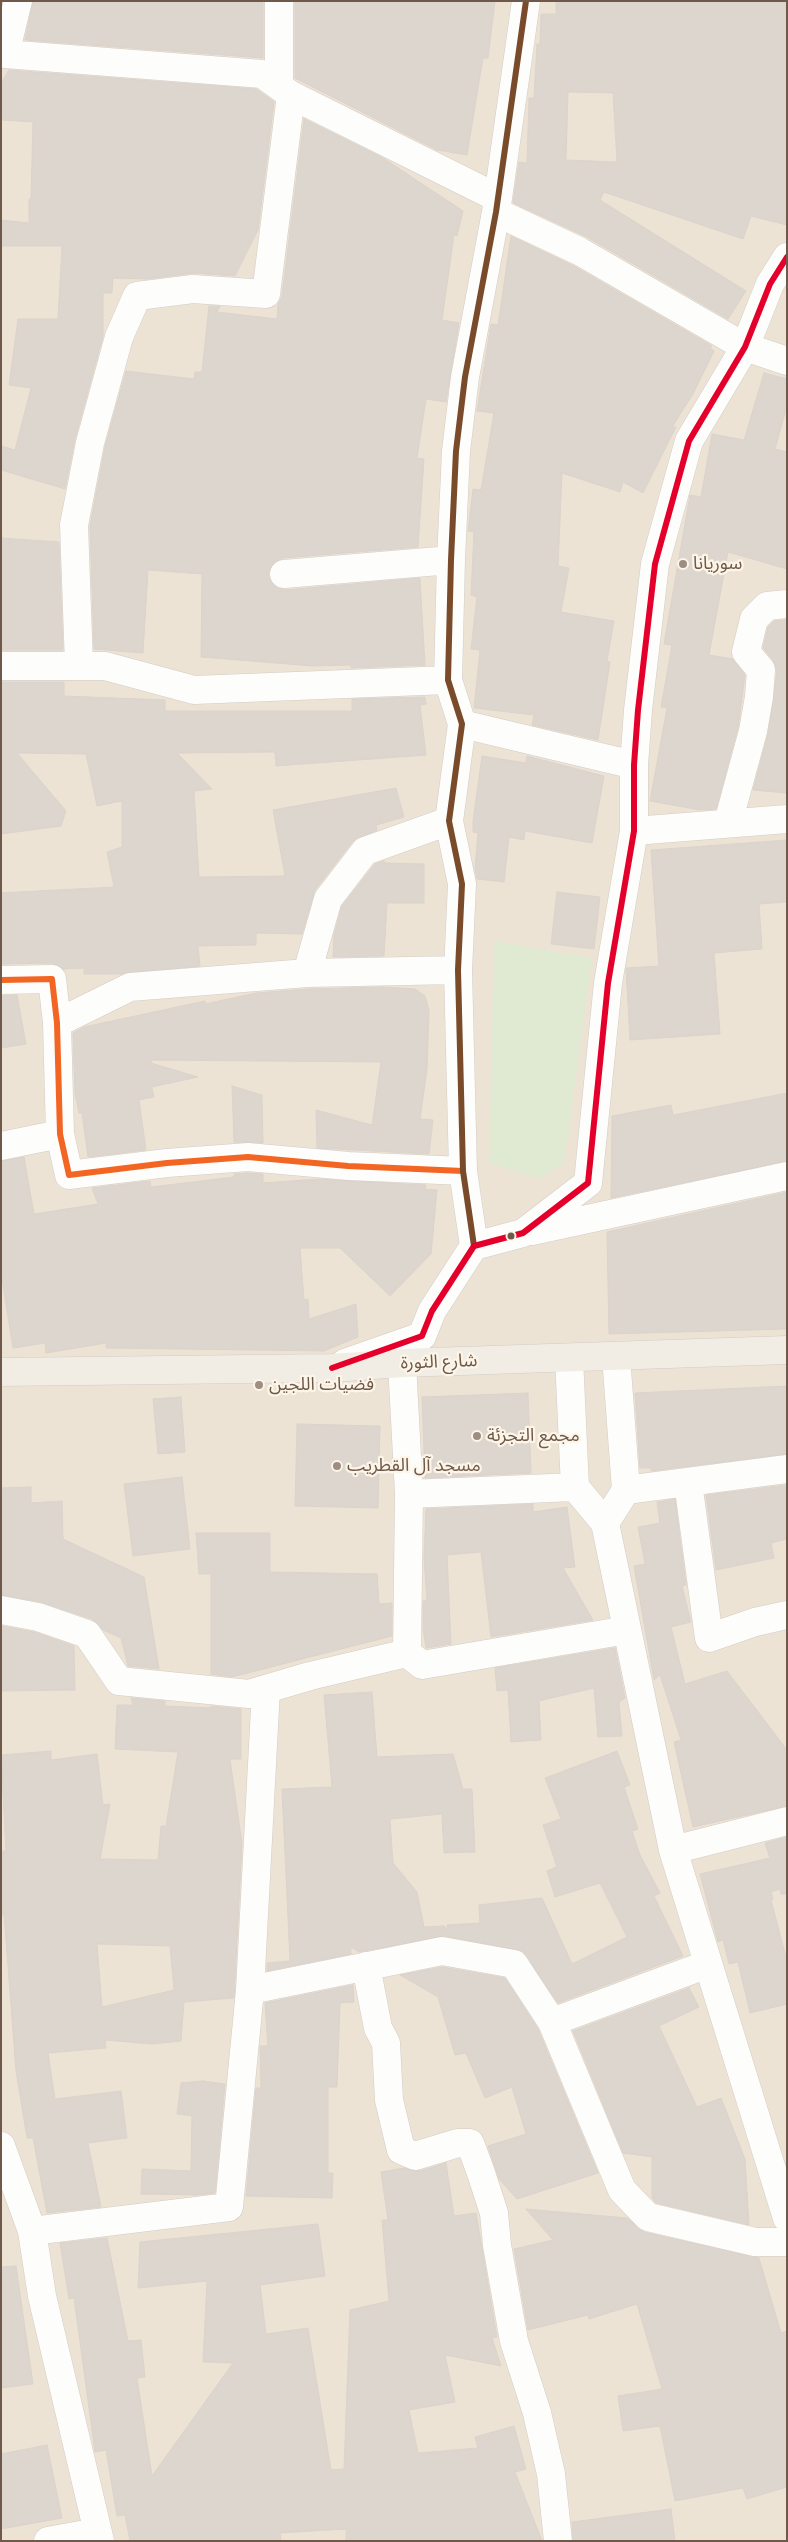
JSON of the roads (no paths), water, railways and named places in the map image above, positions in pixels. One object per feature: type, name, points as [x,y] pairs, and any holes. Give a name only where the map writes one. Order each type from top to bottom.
[{"type":"main road","name":"شارع الثورة","points":[[1,1372],[332,1368],[402,1363],[787,1350]]},
{"type":"street","points":[[80,665],[74,525],[90,443],[119,337],[137,296],[193,289],[266,294],[285,91],[279,1]]},
{"type":"street","points":[[332,1368],[422,1336],[432,1312],[474,1246],[463,1171],[458,970],[462,884],[449,821],[462,724],[448,680],[451,560],[456,451],[465,377],[497,205],[526,1]]},
{"type":"street","points":[[12,8],[3,57],[262,74],[285,91],[497,205],[745,347],[787,361]]},
{"type":"street","points":[[523,1233],[588,1184],[608,983],[634,831],[634,765],[638,710],[655,564],[689,441],[745,347],[770,284],[787,257]]},
{"type":"street","points":[[284,574],[451,560]]},
{"type":"street","points":[[728,823],[753,730],[759,697],[761,670],[746,652],[754,618],[767,606],[787,604]]},
{"type":"street","points":[[1,666],[105,666],[194,690],[448,680]]},
{"type":"street","points":[[462,724],[634,765]]},
{"type":"street","points":[[634,831],[787,819]]},
{"type":"street","points":[[307,972],[328,899],[365,850],[449,821]]},
{"type":"street","points":[[57,1023],[130,987],[307,972],[458,970]]},
{"type":"street","points":[[1,980],[52,979],[57,1023],[60,1134],[69,1175],[167,1163],[248,1157],[348,1166],[463,1171]]},
{"type":"street","points":[[1,1146],[60,1134]]},
{"type":"street","points":[[474,1246],[523,1233],[787,1176]]},
{"type":"street","points":[[605,1523],[626,1490],[616,1356]]},
{"type":"street","points":[[569,1358],[575,1487],[605,1523],[673,1850],[785,2206]]},
{"type":"street","points":[[402,1363],[409,1494],[408,1654],[422,1666],[627,1630]]},
{"type":"street","points":[[626,1490],[787,1469]]},
{"type":"street","points":[[688,1482],[710,1638],[754,1622],[787,1615]]},
{"type":"street","points":[[409,1494],[575,1487]]},
{"type":"street","points":[[1,1610],[38,1617],[87,1634],[119,1681],[249,1694],[310,1676],[408,1654]]},
{"type":"street","points":[[32,2231],[229,2207],[250,1990],[266,1689]]},
{"type":"street","points":[[673,1850],[787,1821]]},
{"type":"street","points":[[250,1990],[442,1951],[514,1964],[552,2022],[622,2190],[648,2217],[754,2242],[787,2242]]},
{"type":"street","points":[[552,2022],[708,1964]]},
{"type":"street","points":[[366,1966],[378,2028],[386,2043],[389,2100],[401,2150],[415,2156],[458,2143],[470,2143],[482,2173],[494,2213],[497,2245],[514,2341],[537,2413],[551,2474],[558,2541]]},
{"type":"street","points":[[1,2146],[32,2231],[42,2296],[98,2536],[48,2541]]},
{"type":"place","name":"سوريانا","points":[[683,564]]},
{"type":"place","name":"فضيات اللجين","points":[[259,1385]]},
{"type":"place","name":"مجمع التجزئة","points":[[477,1436]]},
{"type":"place","name":"مسجد آل القطريب","points":[[337,1466]]}]
